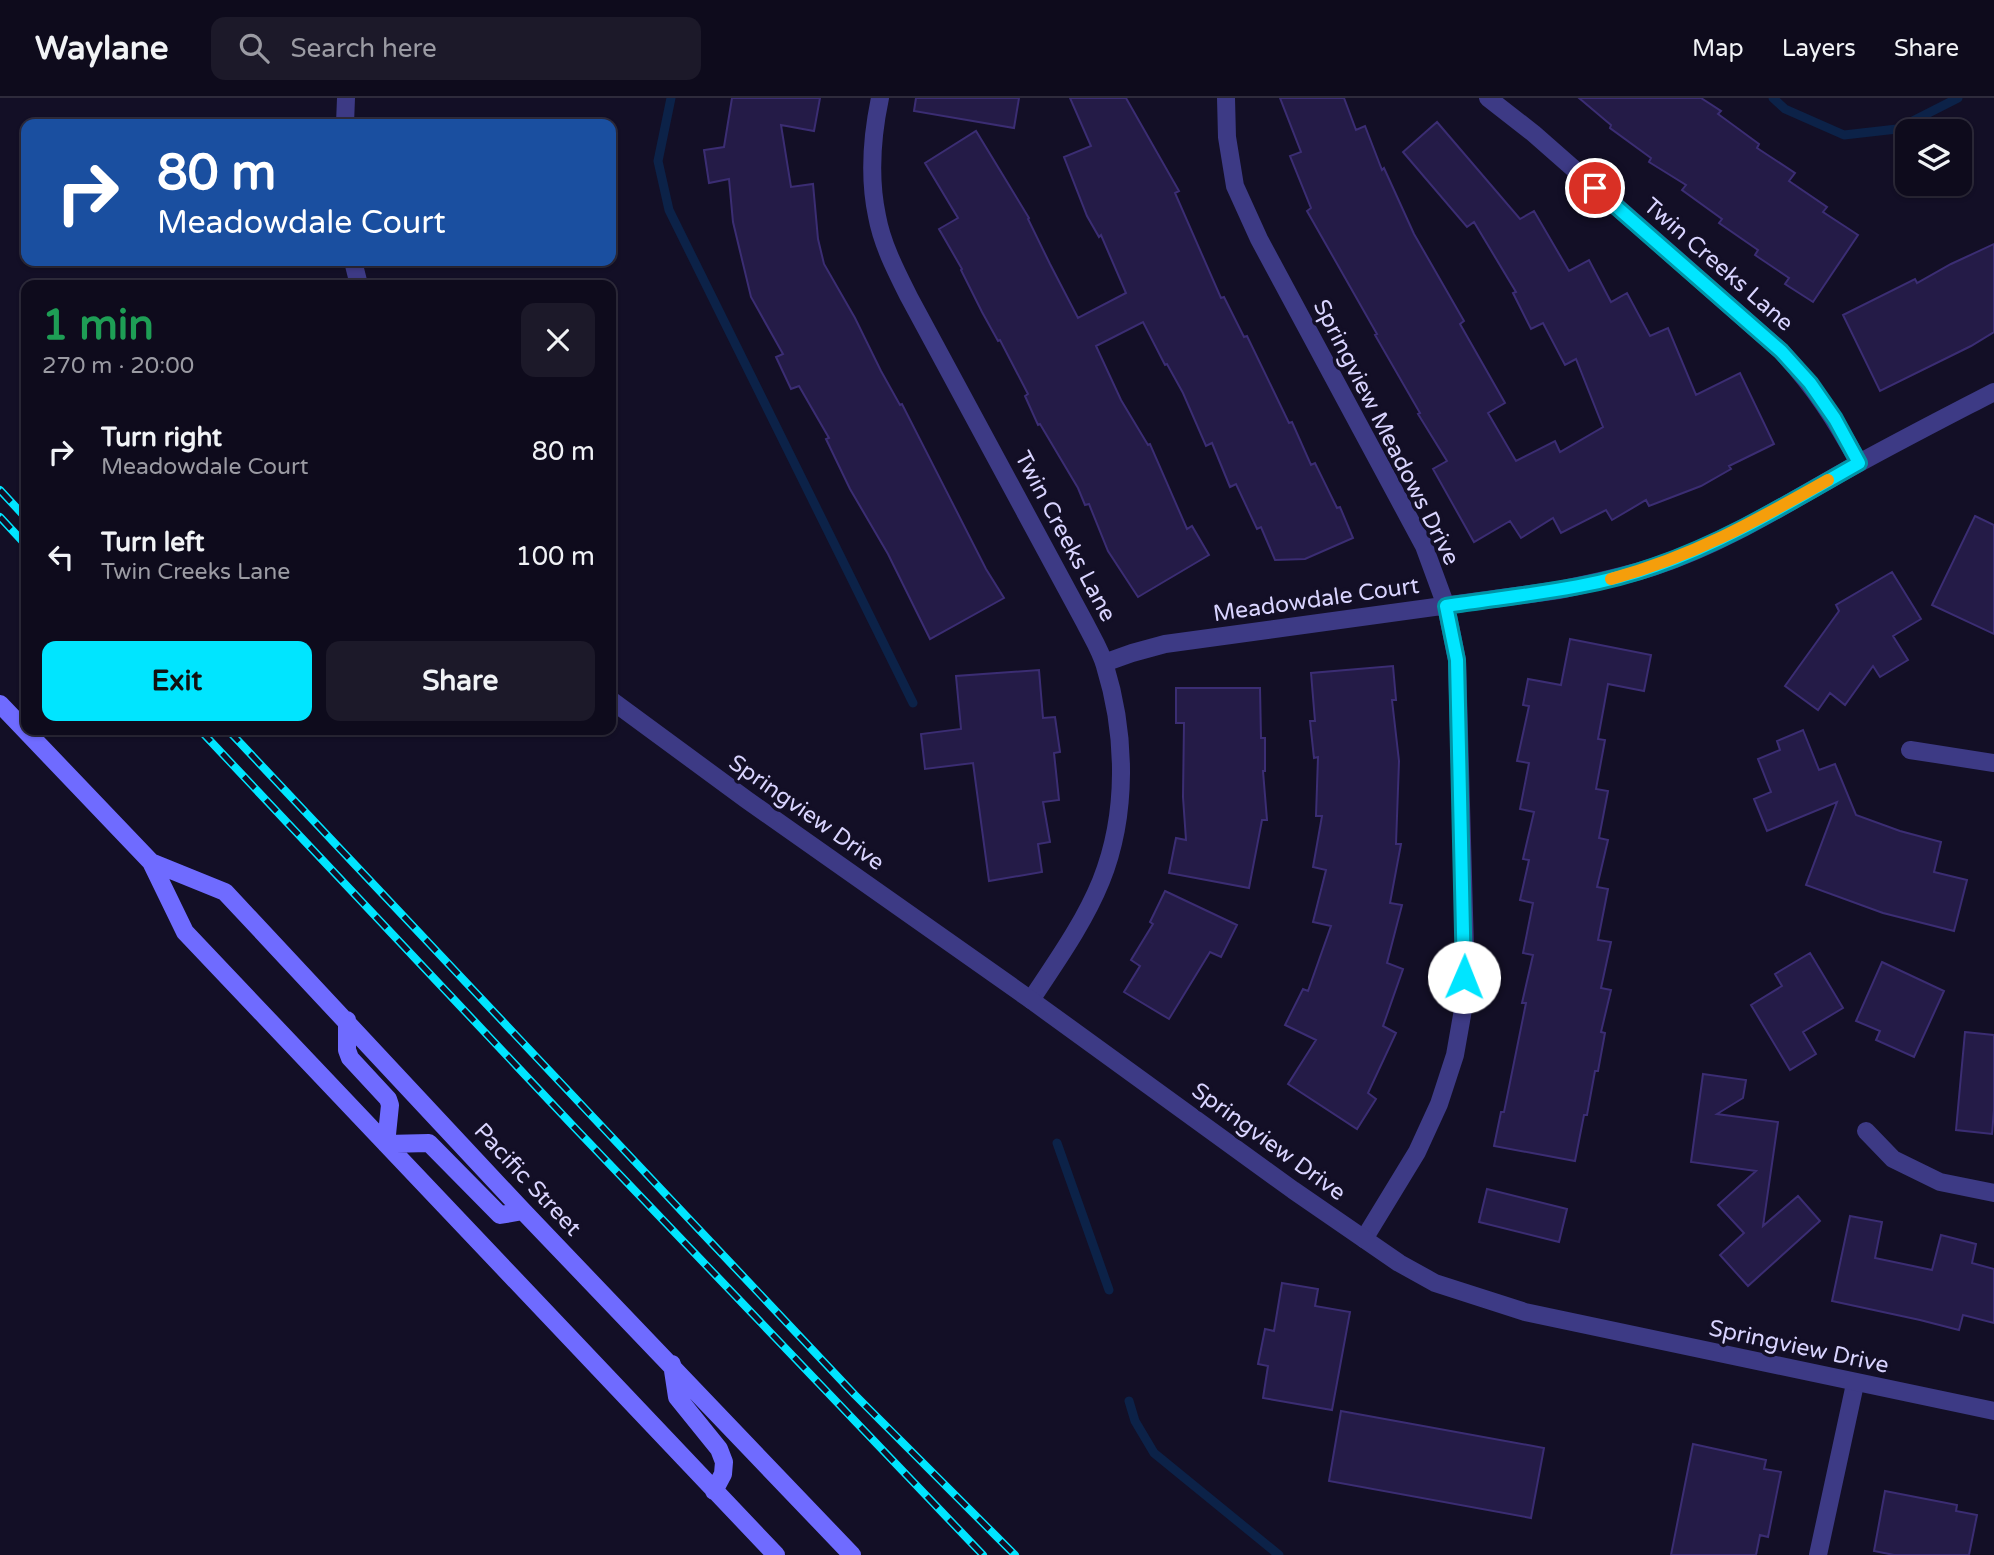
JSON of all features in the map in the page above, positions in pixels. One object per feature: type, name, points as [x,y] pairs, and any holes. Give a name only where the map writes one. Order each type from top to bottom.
[{"type":"main road","name":"Pacific Street","points":[[0,705],[21,727]]},
{"type":"main road","name":"Pacific Street","points":[[29,735],[151,862],[184,932],[331,1083],[776,1555]]},
{"type":"main road","name":"Pacific Street","points":[[151,862],[225,892],[523,1211],[852,1555]]},
{"type":"main road","points":[[347,1020],[347,1051],[350,1058],[388,1099],[390,1105],[386,1144],[429,1143],[500,1214],[523,1211]]},
{"type":"main road","points":[[671,1364],[677,1397],[719,1449],[724,1462],[723,1474],[714,1491]]},
{"type":"street","points":[[345,119],[346,98]]},
{"type":"street","name":"Twin Creeks Lane","points":[[880,98],[872,166],[877,217],[890,258],[1085,623],[1104,663],[1116,709],[1120,794],[1114,838],[1101,881],[1080,924],[1031,1000]]},
{"type":"street","name":"Springview Meadows Drive","points":[[1226,98],[1227,137],[1235,186],[1259,239],[1424,547],[1446,606],[1457,660],[1465,949],[1464,1004],[1455,1055],[1439,1104],[1418,1152],[1364,1239]]},
{"type":"street","name":"Twin Creeks Lane","points":[[1488,98],[1533,133],[1781,351],[1810,383],[1829,410],[1859,463]]},
{"type":"street","name":"Meadowdale Court","points":[[1104,663],[1165,645],[1559,590],[1653,567],[1696,551],[1742,529],[1859,463],[1994,392]]},
{"type":"street","name":"Springview Drive","points":[[616,703],[755,806],[1364,1239],[1435,1283],[1525,1312],[1994,1412]]},
{"type":"street","points":[[1910,750],[1994,763]]},
{"type":"street","points":[[1866,1131],[1893,1159],[1940,1182],[1994,1193]]},
{"type":"street","points":[[1818,1555],[1855,1384]]},
{"type":"building","points":[[732,98],[820,98],[814,131],[781,125],[791,187],[813,184],[818,239],[824,264],[881,371],[900,405],[902,404],[986,569],[1004,598],[930,639],[888,554],[850,489],[826,439],[829,438],[799,386],[791,389],[776,357],[783,354],[751,297],[733,222],[729,179],[709,183],[704,150],[724,147]]},
{"type":"building","points":[[916,98],[1019,98],[1014,128],[914,111]]},
{"type":"building","points":[[1070,98],[1126,98],[1179,191],[1175,193],[1221,298],[1224,297],[1244,337],[1247,336],[1311,465],[1315,463],[1337,508],[1340,507],[1353,538],[1305,559],[1275,560],[1261,527],[1257,529],[1236,484],[1230,487],[1212,443],[1206,446],[1183,393],[1143,322],[1096,346],[1121,400],[1148,445],[1150,444],[1187,529],[1192,526],[1209,555],[1138,597],[1108,551],[1089,504],[1085,505],[1078,488],[1040,424],[1038,425],[1025,396],[1028,394],[939,229],[958,218],[925,163],[976,131],[1029,218],[1078,318],[1126,293],[1101,235],[1099,237],[1087,216],[1064,157],[1091,146]]},
{"type":"building","points":[[1280,98],[1344,98],[1356,130],[1365,126],[1382,170],[1384,168],[1414,234],[1464,321],[1460,324],[1505,403],[1488,413],[1516,461],[1555,441],[1560,452],[1603,427],[1576,359],[1565,365],[1543,323],[1531,329],[1513,293],[1516,292],[1474,222],[1467,227],[1403,152],[1437,122],[1520,219],[1534,211],[1569,271],[1589,260],[1611,302],[1627,293],[1650,336],[1668,328],[1696,395],[1740,373],[1774,444],[1729,466],[1731,469],[1701,486],[1649,506],[1646,500],[1612,520],[1606,510],[1561,533],[1553,518],[1521,538],[1510,521],[1474,542],[1433,469],[1447,461],[1418,414],[1420,413],[1375,335],[1377,334],[1307,211],[1311,208],[1290,156],[1301,152]]},
{"type":"building","points":[[1579,98],[1701,98],[1721,111],[1718,114],[1759,144],[1757,148],[1795,173],[1789,181],[1827,207],[1823,212],[1858,235],[1813,302],[1785,284],[1789,278],[1755,255],[1758,250],[1719,223],[1722,219],[1682,190],[1686,185],[1649,162],[1651,158],[1610,128],[1611,125]]},
{"type":"building","points":[[1994,244],[1994,332],[1880,391],[1843,315],[1915,279],[1917,283]]},
{"type":"building","points":[[1975,516],[1994,525],[1994,634],[1932,605]]},
{"type":"building","points":[[1892,572],[1921,619],[1893,636],[1908,660],[1880,677],[1873,666],[1845,705],[1830,693],[1818,710],[1785,686],[1839,611],[1836,605]]},
{"type":"building","points":[[1570,639],[1651,655],[1644,691],[1608,684],[1598,739],[1605,740],[1596,789],[1608,791],[1599,838],[1608,840],[1597,887],[1608,889],[1598,940],[1611,942],[1601,988],[1611,990],[1601,1032],[1605,1033],[1598,1071],[1595,1071],[1575,1161],[1494,1146],[1501,1112],[1504,1112],[1533,955],[1523,953],[1533,903],[1520,900],[1529,860],[1523,859],[1534,812],[1520,809],[1529,763],[1517,761],[1529,706],[1523,705],[1528,679],[1561,685]]},
{"type":"building","points":[[1393,666],[1396,700],[1392,700],[1399,761],[1396,844],[1401,844],[1390,903],[1402,905],[1387,963],[1403,969],[1383,1026],[1396,1033],[1368,1093],[1376,1099],[1357,1129],[1288,1084],[1316,1040],[1285,1025],[1303,989],[1308,991],[1331,926],[1313,922],[1326,870],[1313,867],[1322,816],[1316,816],[1318,757],[1314,758],[1310,721],[1315,721],[1311,673]]},
{"type":"building","points":[[1039,670],[1043,718],[1055,717],[1060,752],[1054,753],[1059,800],[1043,802],[1050,842],[1038,844],[1042,872],[989,881],[973,763],[925,769],[921,734],[961,729],[956,676]]},
{"type":"building","points":[[1176,688],[1260,688],[1261,738],[1265,738],[1263,771],[1267,820],[1262,820],[1249,888],[1169,873],[1176,838],[1186,840],[1183,797],[1184,723],[1176,723]]},
{"type":"building","points":[[1803,730],[1819,770],[1835,764],[1856,815],[1941,842],[1934,872],[1967,880],[1954,931],[1883,913],[1806,885],[1837,802],[1767,831],[1754,799],[1771,792],[1758,759],[1780,750],[1777,741]]},
{"type":"building","points":[[1165,891],[1237,925],[1221,957],[1210,952],[1169,1019],[1124,992],[1140,966],[1131,960],[1153,924],[1150,922]]},
{"type":"building","points":[[1810,953],[1843,1008],[1803,1032],[1816,1054],[1790,1070],[1751,1005],[1782,986],[1775,974]]},
{"type":"building","points":[[1882,962],[1944,991],[1914,1057],[1876,1040],[1880,1031],[1856,1021]]},
{"type":"building","points":[[1965,1032],[1994,1035],[1992,1134],[1956,1130]]},
{"type":"building","points":[[1703,1074],[1746,1080],[1743,1098],[1717,1114],[1778,1122],[1763,1226],[1798,1196],[1820,1221],[1748,1286],[1720,1255],[1744,1233],[1718,1205],[1756,1171],[1691,1162]]},
{"type":"building","points":[[1487,1189],[1567,1209],[1559,1242],[1479,1222]]},
{"type":"building","points":[[1850,1216],[1882,1222],[1875,1258],[1932,1270],[1941,1235],[1976,1244],[1972,1263],[1994,1269],[1994,1323],[1963,1315],[1959,1330],[1832,1301]]},
{"type":"building","points":[[1282,1283],[1318,1289],[1315,1306],[1350,1312],[1332,1410],[1263,1398],[1268,1366],[1258,1364],[1265,1329],[1274,1331]]},
{"type":"building","points":[[1341,1411],[1544,1448],[1531,1518],[1329,1481]]},
{"type":"building","points":[[1693,1444],[1766,1460],[1764,1469],[1781,1472],[1768,1537],[1760,1535],[1756,1555],[1671,1555]]},
{"type":"building","points":[[1885,1491],[1957,1505],[1956,1511],[1977,1515],[1969,1555],[1894,1555],[1874,1551]]},
{"type":"waterway","points":[[671,98],[658,161],[669,210],[913,703]]},
{"type":"waterway","points":[[1773,98],[1785,109],[1844,135],[1897,129],[1958,98]]},
{"type":"waterway","points":[[1057,1143],[1109,1290]]},
{"type":"waterway","points":[[1129,1401],[1135,1421],[1154,1453],[1279,1555]]},
{"type":"railway","points":[[0,490],[21,513]]},
{"type":"railway","points":[[0,517],[21,540]]},
{"type":"railway","points":[[205,735],[983,1555]]},
{"type":"railway","points":[[233,735],[855,1395],[1015,1555]]},
{"type":"slow traffic","points":[[1611,579],[1696,551],[1742,529],[1828,480]]},
{"type":"route","points":[[1464,977],[1457,660],[1446,606],[1559,590],[1653,567],[1696,551],[1742,529],[1859,463],[1835,419],[1810,383],[1781,351],[1595,188]]}]
